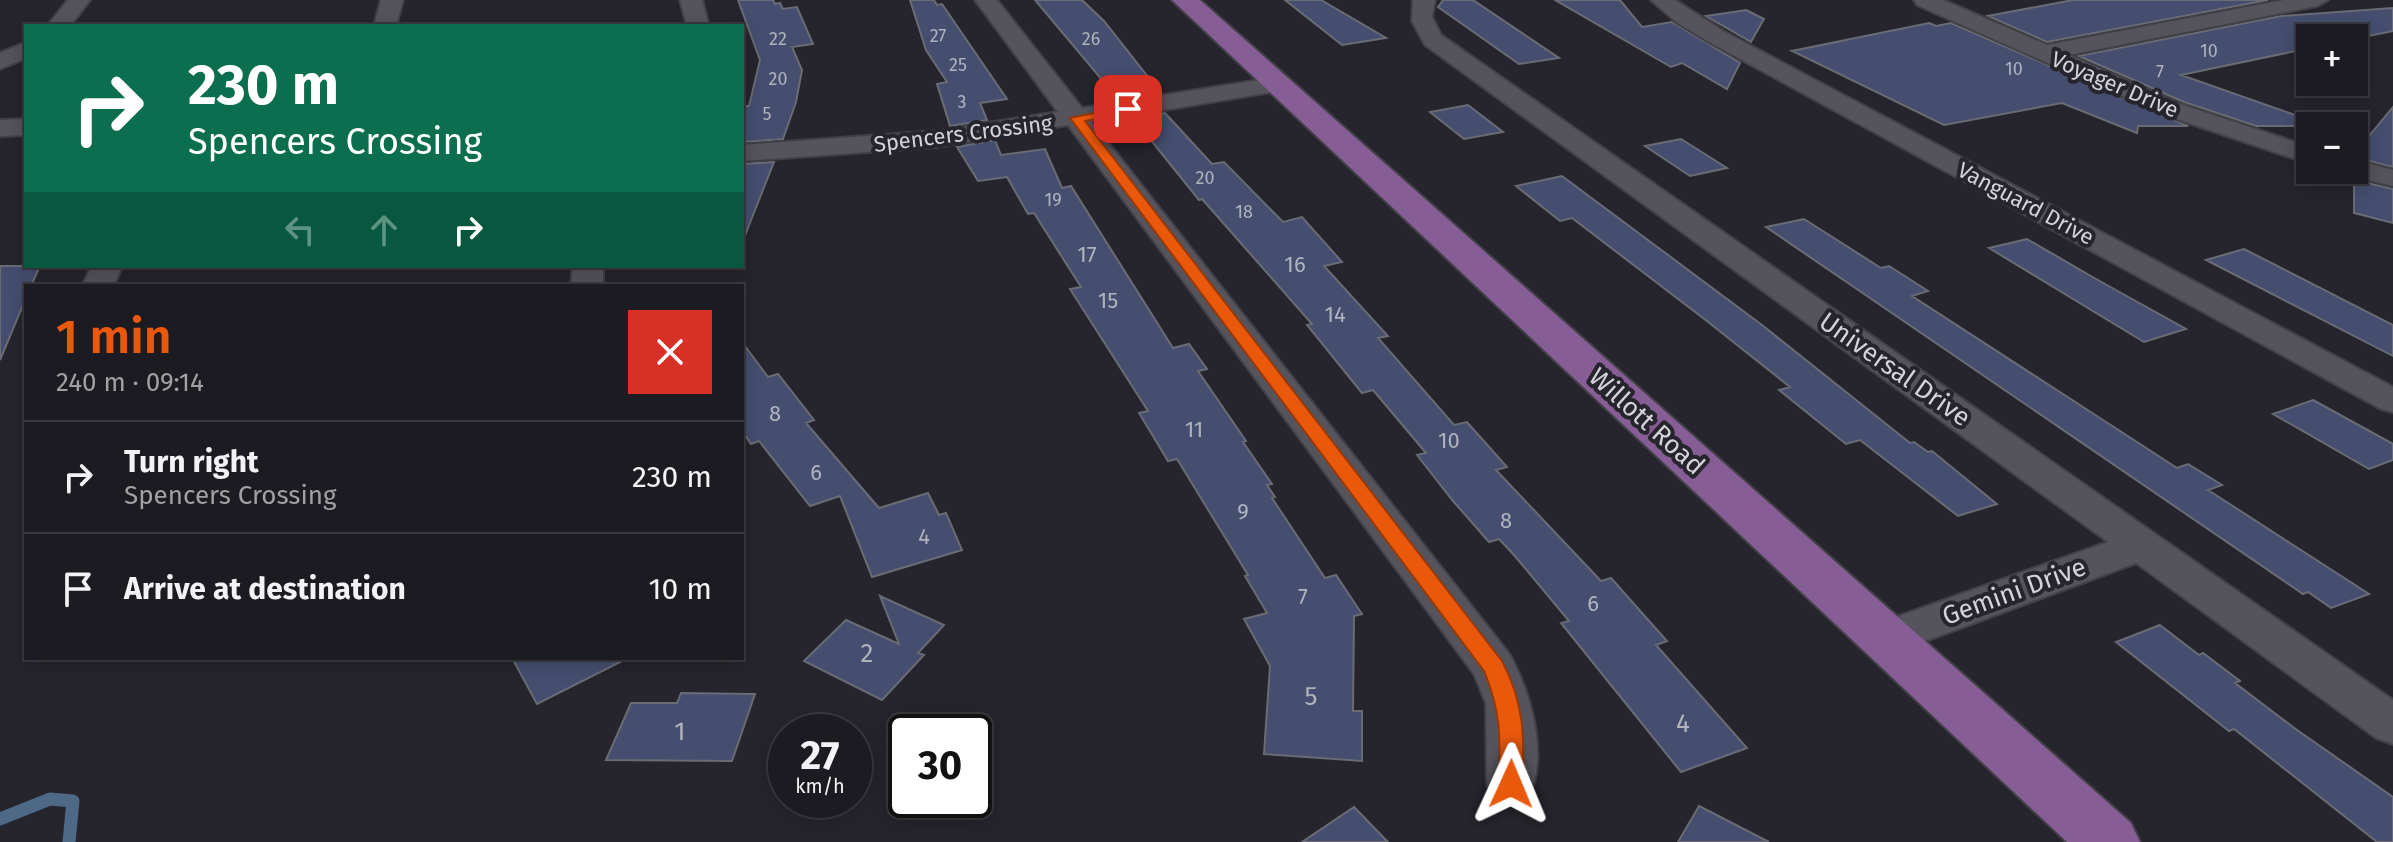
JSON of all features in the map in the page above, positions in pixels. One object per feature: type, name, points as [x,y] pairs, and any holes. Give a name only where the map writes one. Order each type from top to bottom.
[{"type":"main road","name":"Willott Road","points":[[1185,0],[2109,842]]},
{"type":"street","points":[[60,24],[79,0]]},
{"type":"street","points":[[386,24],[392,0]]},
{"type":"street","points":[[691,0],[697,24]]},
{"type":"street","points":[[986,0],[1494,667],[1509,703],[1511,784]]},
{"type":"street","name":"Universal Drive","points":[[1424,0],[1420,14],[1433,40],[2393,725]]},
{"type":"street","name":"Vanguard Drive","points":[[1662,0],[1717,37],[2393,401]]},
{"type":"street","name":"Voyager Drive","points":[[1925,0],[2174,110],[2296,151]]},
{"type":"street","points":[[2044,53],[2317,0]]},
{"type":"street","points":[[0,62],[24,50]]},
{"type":"street","name":"Spencers Crossing","points":[[744,153],[877,145],[1076,118],[1278,84]]},
{"type":"street","points":[[0,128],[24,127]]},
{"type":"street","points":[[2368,172],[2393,178]]},
{"type":"street","name":"Gemini Drive","points":[[1886,638],[2142,545]]},
{"type":"building","points":[[738,0],[773,0],[775,4],[780,3],[783,9],[797,7],[813,44],[792,47],[802,70],[796,102],[783,139],[744,142],[744,106],[749,106],[760,60]]},
{"type":"building","points":[[910,0],[934,0],[937,5],[942,4],[1007,99],[980,103],[987,120],[950,126],[937,84],[947,82],[926,50]]},
{"type":"building","points":[[1035,0],[1082,0],[1104,21],[1152,82],[1139,84],[1149,94],[1118,99]]},
{"type":"building","points":[[1285,0],[1321,0],[1386,38],[1342,45]]},
{"type":"building","points":[[1443,0],[1473,0],[1559,58],[1519,64],[1438,7]]},
{"type":"building","points":[[1555,0],[1620,0],[1642,27],[1672,22],[1740,63],[1727,89],[1682,63],[1671,67]]},
{"type":"building","points":[[2073,0],[2268,0],[2047,42],[1988,16]]},
{"type":"building","points":[[2393,8],[2393,31],[2368,36],[2368,24],[2296,24],[2296,51],[2181,75],[2296,115],[2296,126],[2256,126],[2184,102],[2079,56],[2281,16]]},
{"type":"building","points":[[1746,10],[1764,19],[1751,42],[1706,16]]},
{"type":"building","points":[[1929,23],[1936,26],[1951,23],[2188,126],[2138,126],[2137,133],[2062,103],[1944,125],[1792,51]]},
{"type":"building","points":[[1468,105],[1503,132],[1464,139],[1430,112]]},
{"type":"building","points":[[2393,107],[2393,167],[2368,161],[2370,135]]},
{"type":"building","points":[[1165,113],[1212,164],[1224,162],[1283,222],[1302,217],[1342,262],[1324,266],[1388,336],[1378,338],[1454,425],[1467,422],[1507,467],[1496,470],[1601,581],[1611,578],[1667,641],[1656,645],[1747,748],[1681,772],[1561,623],[1569,621],[1514,555],[1499,539],[1489,542],[1453,501],[1417,455],[1426,453],[1373,390],[1362,393],[1307,325],[1312,324],[1202,199],[1199,200],[1133,118]]},
{"type":"building","points":[[1681,139],[1727,168],[1690,176],[1645,146]]},
{"type":"building","points":[[995,140],[1001,155],[1045,149],[1062,188],[1071,186],[1173,348],[1189,344],[1207,369],[1198,371],[1246,441],[1243,442],[1272,484],[1267,485],[1275,497],[1272,498],[1325,578],[1336,575],[1362,614],[1354,616],[1353,711],[1362,711],[1362,761],[1264,754],[1270,666],[1244,619],[1267,613],[1245,576],[1248,575],[1177,459],[1168,461],[1139,413],[1148,411],[1070,289],[1081,287],[1034,213],[1028,214],[1007,177],[978,181],[957,147]]},
{"type":"building","points":[[774,162],[744,238],[744,164]]},
{"type":"building","points":[[1562,176],[1762,325],[1910,443],[1932,451],[1997,504],[1958,516],[1860,440],[1846,444],[1779,390],[1790,387],[1703,318],[1572,218],[1560,221],[1516,186]]},
{"type":"building","points":[[2368,183],[2393,189],[2393,223],[2354,213],[2354,184]]},
{"type":"building","points":[[1804,219],[1881,268],[1889,266],[1928,291],[1912,296],[2177,468],[2188,464],[2222,485],[2208,490],[2369,594],[2331,608],[2308,592],[2303,594],[1766,227]]},
{"type":"building","points":[[2027,239],[2186,329],[2144,342],[1989,248]]},
{"type":"building","points":[[2244,249],[2393,325],[2393,356],[2206,260]]},
{"type":"building","points":[[0,266],[39,268],[32,284],[24,284],[24,303],[0,360]]},
{"type":"building","points":[[744,345],[768,377],[778,374],[814,420],[806,423],[879,508],[928,493],[939,515],[946,513],[962,550],[872,577],[840,496],[810,506],[759,441],[751,444],[744,434]]},
{"type":"building","points":[[2313,400],[2393,444],[2393,460],[2369,469],[2273,414]]},
{"type":"building","points":[[880,596],[944,625],[918,653],[924,655],[882,700],[804,661],[846,620],[899,644]]},
{"type":"building","points":[[2160,625],[2240,681],[2235,683],[2297,730],[2393,797],[2393,842],[2377,842],[2234,729],[2229,731],[2116,642]]},
{"type":"building","points":[[513,660],[624,660],[537,704]]},
{"type":"building","points":[[681,693],[755,694],[732,761],[606,760],[631,703],[677,703]]},
{"type":"building","points":[[1699,806],[1769,842],[1678,842]]},
{"type":"building","points":[[1354,807],[1388,842],[1302,842]]},
{"type":"waterway","points":[[0,819],[50,799],[73,801],[69,842]]},
{"type":"route","points":[[1128,109],[1076,118],[1494,667],[1509,703],[1511,784]]}]
